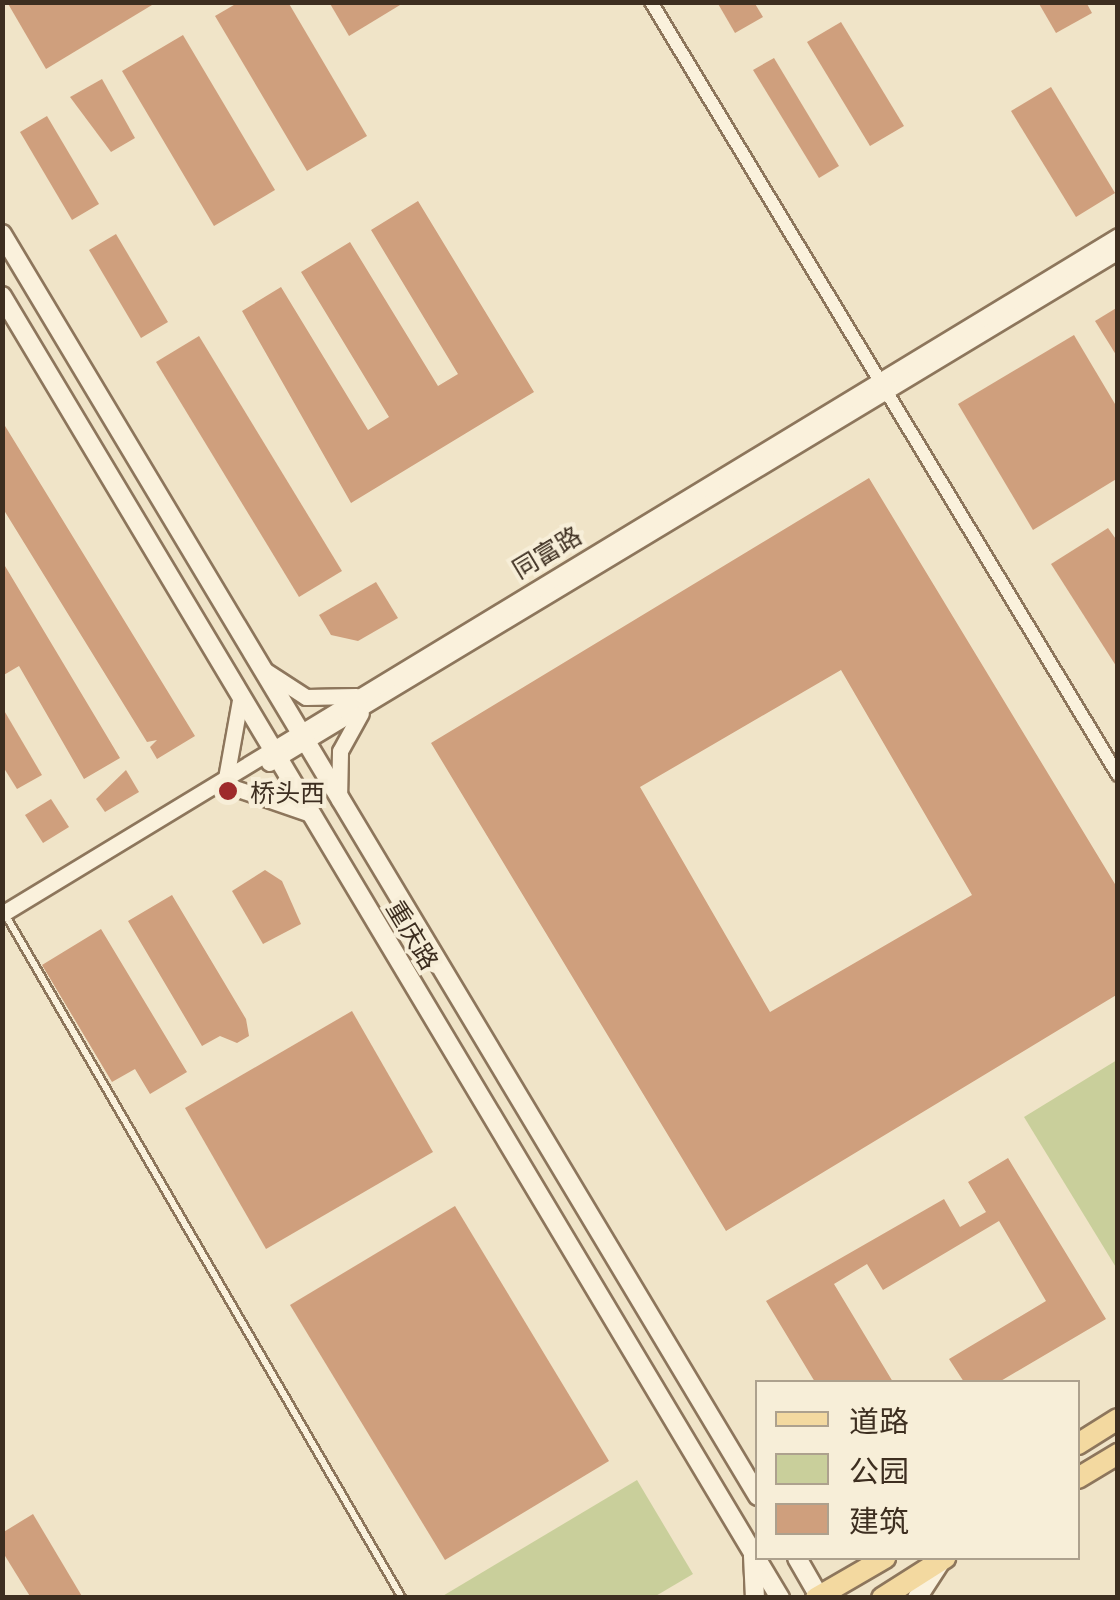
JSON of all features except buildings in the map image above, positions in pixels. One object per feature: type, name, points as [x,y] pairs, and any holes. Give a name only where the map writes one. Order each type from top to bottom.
[{"type":"main road","name":"重庆路","points":[[2,234],[338,804],[755,1491]]},
{"type":"main road","name":"重庆路","points":[[2,296],[755,1553]]},
{"type":"main road","points":[[1080,1443],[1118,1419]]},
{"type":"main road","points":[[1080,1477],[1118,1454]]},
{"type":"main road","points":[[741,1468],[755,1477]]},
{"type":"main road","points":[[751,1546],[755,1598]]},
{"type":"main road","name":"重庆路","points":[[759,1560],[780,1598]]},
{"type":"main road","points":[[798,1560],[819,1597],[882,1560]]},
{"type":"main road","points":[[882,1598],[941,1560]]},
{"type":"main road","points":[[918,1598],[943,1560]]},
{"type":"street","points":[[652,2],[1118,775]]},
{"type":"street","name":"同富路","points":[[884,386],[1118,236]]},
{"type":"street","name":"同富路","points":[[5,920],[884,386],[1118,251]]},
{"type":"street","points":[[258,666],[306,698],[359,702],[340,751],[338,804]]},
{"type":"street","points":[[241,695],[227,782],[313,816]]},
{"type":"lane","points":[[5,920],[402,1598]]},
{"type":"green space","points":[[1117,1060],[1117,1269],[1024,1117]]},
{"type":"green space","points":[[637,1480],[693,1574],[654,1597],[441,1597]]},
{"type":"place","name":"桥头西","points":[[228,791]]}]
